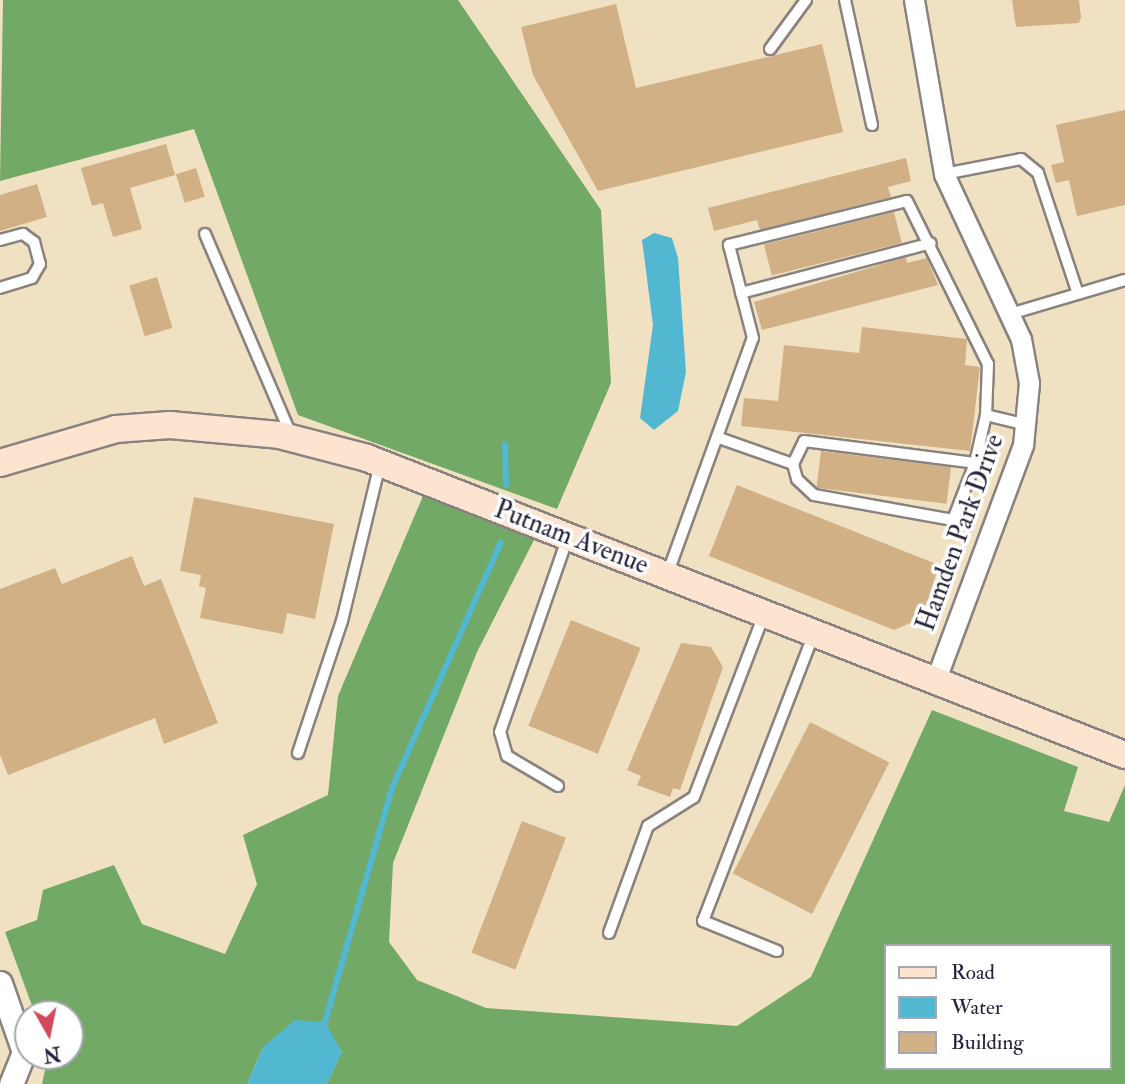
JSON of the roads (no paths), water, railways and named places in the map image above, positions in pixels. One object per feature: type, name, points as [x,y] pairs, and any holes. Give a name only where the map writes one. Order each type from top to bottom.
[{"type":"main road","name":"Putnam Avenue","points":[[0,463],[116,429],[170,425],[293,438],[380,463],[1125,755]]},
{"type":"street","name":"Hamden Park Drive","points":[[914,0],[944,174],[1010,314],[1026,362],[1027,425],[935,682]]},
{"type":"street","points":[[0,983],[24,1052],[10,1084]]},
{"type":"lane","points":[[770,50],[806,0]]},
{"type":"lane","points":[[845,0],[872,125]]},
{"type":"lane","points":[[944,174],[1021,159],[1038,173],[1077,292]]},
{"type":"lane","points":[[667,575],[719,438],[753,338],[729,244],[907,201],[984,348],[986,415],[975,463],[953,520],[814,495],[797,479],[793,464],[804,441],[975,463]]},
{"type":"lane","points":[[0,240],[23,234],[34,242],[40,264],[32,278],[0,288]]},
{"type":"lane","points":[[205,234],[293,438]]},
{"type":"lane","points":[[741,293],[931,243]]},
{"type":"lane","points":[[1010,314],[1077,292],[1125,280]]},
{"type":"lane","points":[[986,415],[1027,425]]},
{"type":"lane","points":[[719,438],[793,464]]},
{"type":"lane","points":[[298,753],[342,621],[380,463]]},
{"type":"lane","points":[[558,786],[507,755],[500,732],[568,537]]},
{"type":"lane","points":[[608,933],[648,826],[694,797],[765,614]]},
{"type":"lane","points":[[777,951],[703,921],[814,633]]},
{"type":"water","points":[[654,233],[672,238],[678,258],[686,372],[678,411],[654,430],[640,418],[653,325],[642,240]]},
{"type":"water","points":[[295,1020],[325,1022],[342,1052],[327,1084],[247,1084],[263,1047]]},
{"type":"waterway","points":[[505,445],[506,485]]},
{"type":"waterway","points":[[325,1022],[392,788],[501,542]]}]
